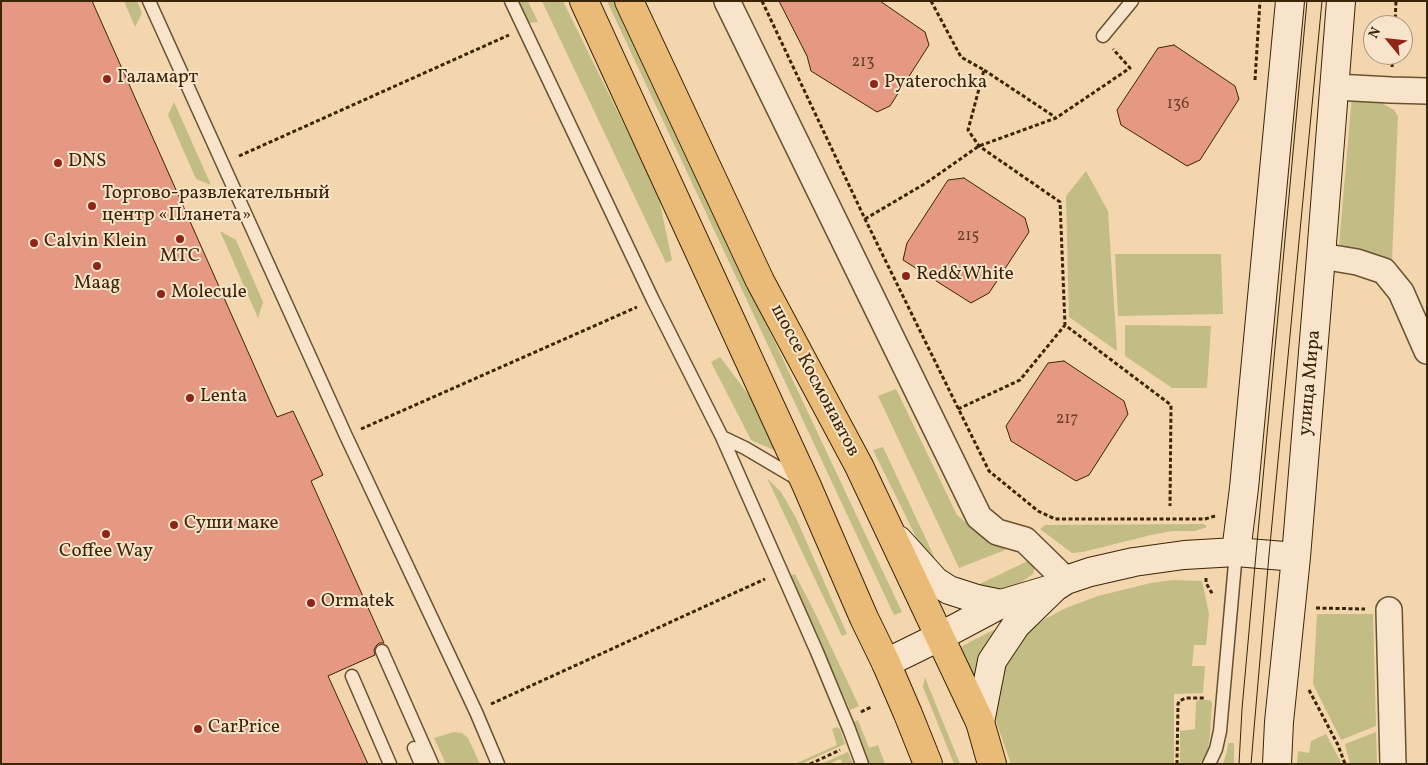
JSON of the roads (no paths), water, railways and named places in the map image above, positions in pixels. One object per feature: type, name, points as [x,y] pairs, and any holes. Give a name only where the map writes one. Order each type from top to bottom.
[{"type":"main road","points":[[584,1],[806,484],[864,618],[886,662],[928,764]]},
{"type":"main road","name":"шоссе Космонавтов","points":[[629,1],[760,281],[859,466],[980,722],[992,764]]},
{"type":"main road","points":[[1236,552],[1245,478],[1290,1]]},
{"type":"main road","name":"улица Мира","points":[[1277,764],[1279,722],[1296,557],[1322,256],[1341,1]]},
{"type":"main road","points":[[887,527],[935,581],[949,590],[1001,604]]},
{"type":"main road","points":[[886,662],[939,637],[1001,604],[1090,572],[1134,562],[1184,555],[1236,552],[1296,557]]},
{"type":"main road","points":[[980,722],[992,661],[1016,625],[1060,584]]},
{"type":"street","points":[[727,1],[979,517],[997,532],[1024,540],[1060,584]]},
{"type":"street","points":[[1335,87],[1427,91]]},
{"type":"street","points":[[1322,256],[1357,262],[1384,271],[1401,292],[1427,351]]},
{"type":"street","points":[[1389,610],[1393,764]]},
{"type":"lane","points":[[149,1],[346,436],[476,712],[498,764]]},
{"type":"lane","points":[[511,1],[653,300],[722,437],[796,603],[850,730],[862,764]]},
{"type":"lane","points":[[1103,36],[1132,1]]},
{"type":"lane","points":[[722,437],[745,448],[806,484]]},
{"type":"lane","points":[[1209,764],[1216,749],[1220,731],[1236,552]]},
{"type":"lane","points":[[382,652],[432,764]]},
{"type":"lane","points":[[352,676],[390,764]]},
{"type":"lane","points":[[414,748],[421,764]]},
{"type":"tram line","points":[[1239,764],[1242,709],[1307,1]]},
{"type":"tram line","points":[[1251,764],[1322,1]]},
{"type":"place","name":"Галамарт","points":[[107,79]]},
{"type":"place","name":"Pyaterochka","points":[[874,84]]},
{"type":"place","name":"DNS","points":[[58,163]]},
{"type":"place","name":"Торгово-развлекательный центр «Планета»","points":[[92,206]]},
{"type":"place","name":"МТС","points":[[180,239]]},
{"type":"place","name":"Calvin Klein","points":[[34,243]]},
{"type":"place","name":"Maag","points":[[97,266]]},
{"type":"place","name":"Red&White","points":[[906,276]]},
{"type":"place","name":"Molecule","points":[[161,294]]},
{"type":"place","name":"Lenta","points":[[190,398]]},
{"type":"place","name":"Суши маке","points":[[174,525]]},
{"type":"place","name":"Coffee Way","points":[[106,534]]},
{"type":"place","name":"Ormatek","points":[[311,603]]},
{"type":"place","name":"CarPrice","points":[[198,729]]}]
